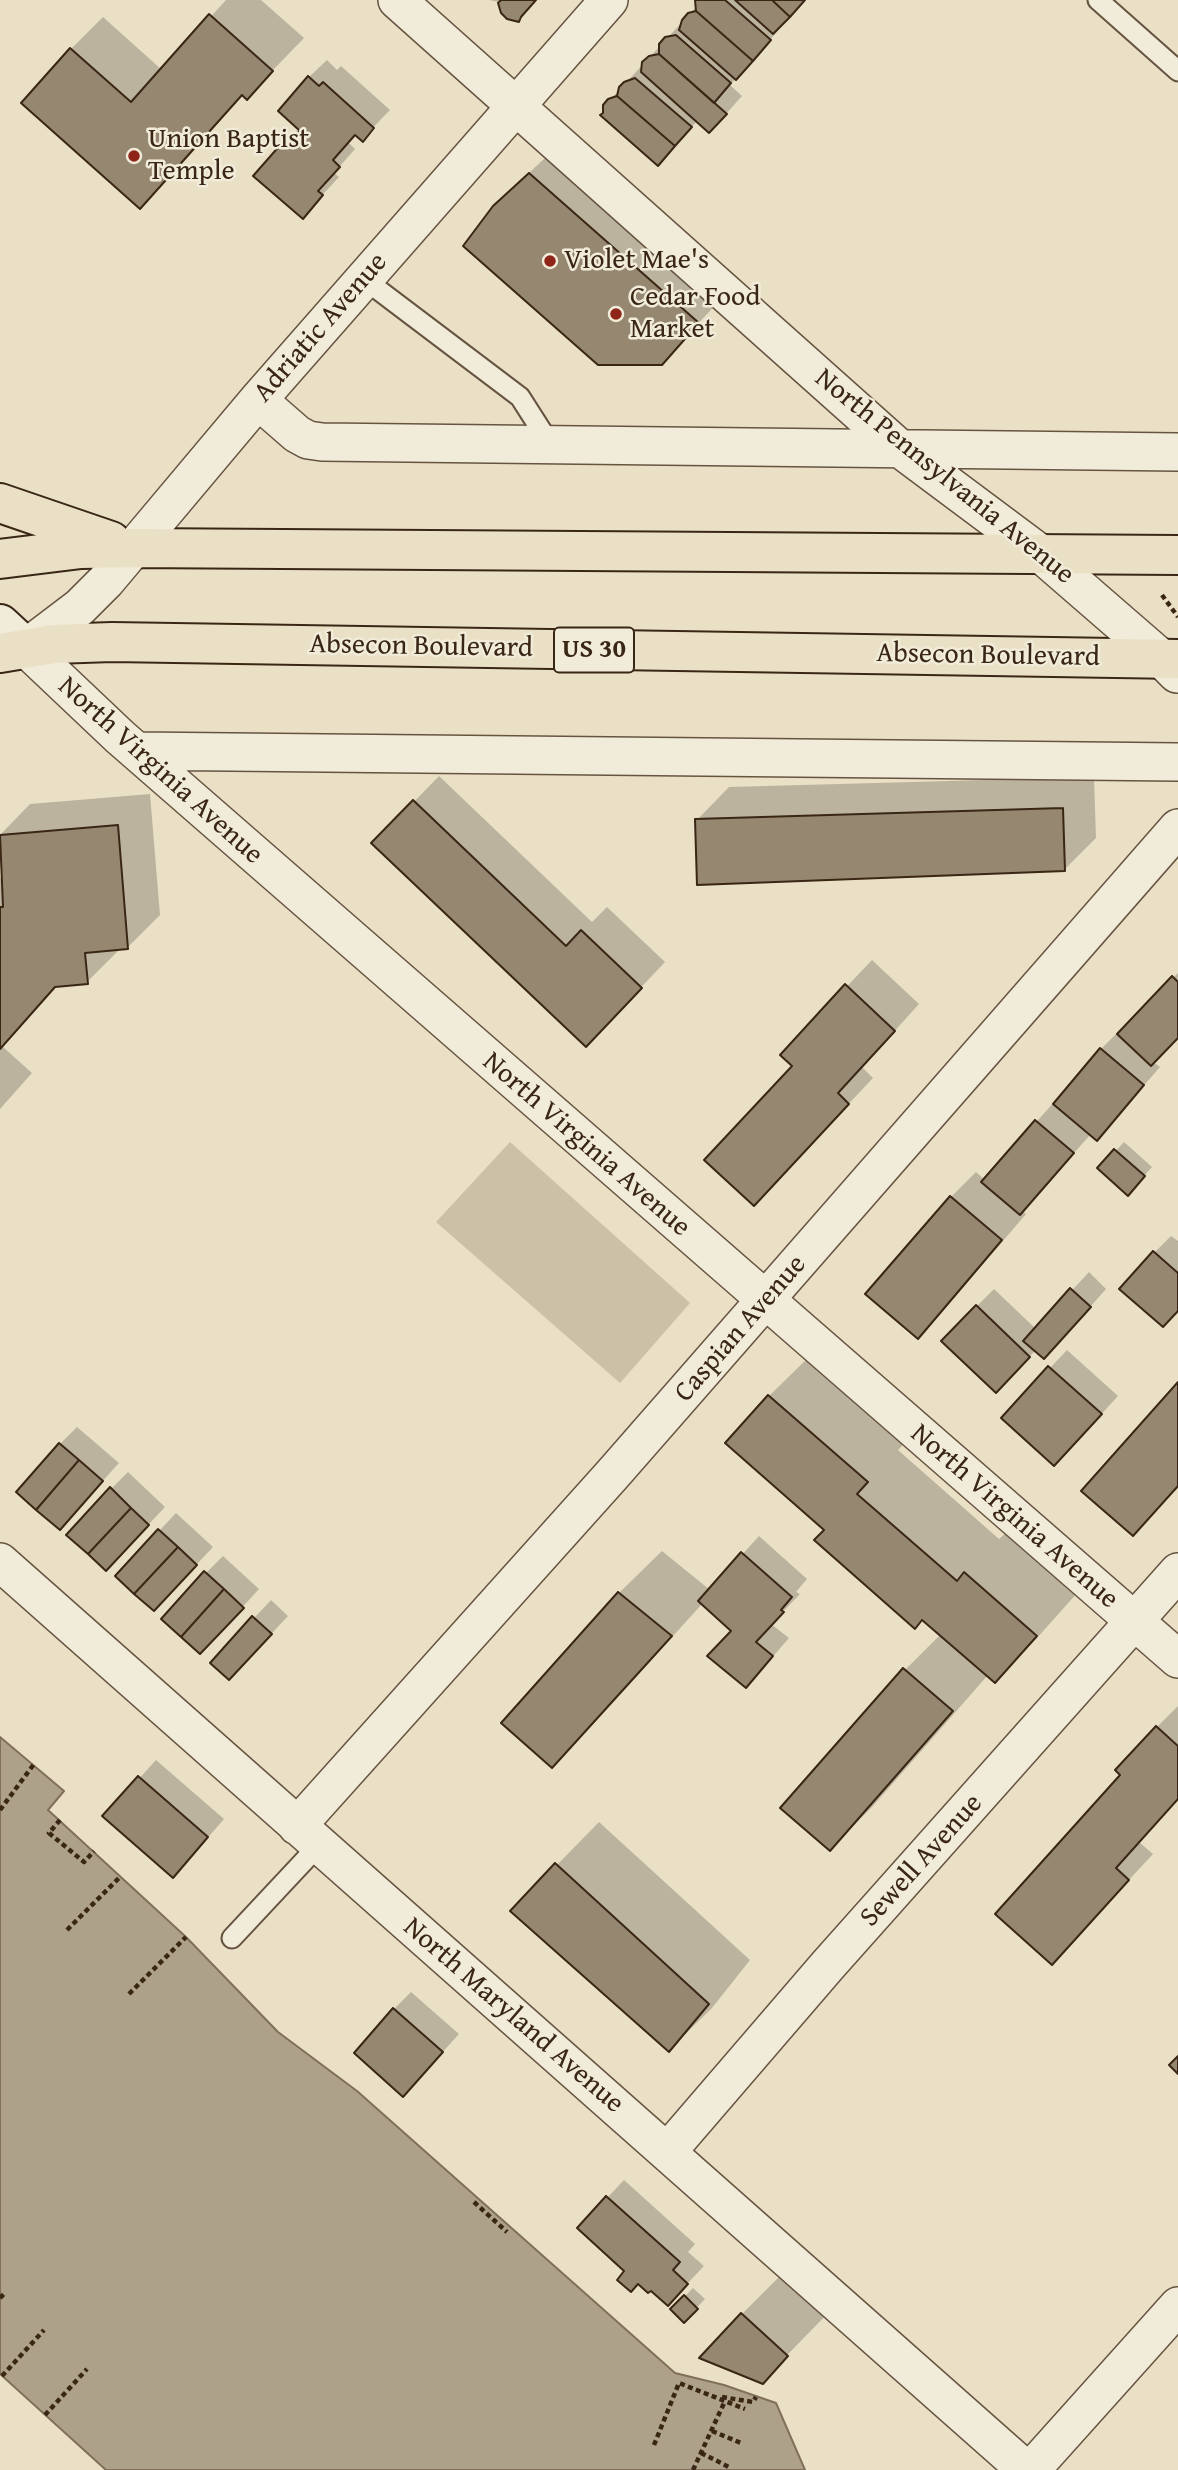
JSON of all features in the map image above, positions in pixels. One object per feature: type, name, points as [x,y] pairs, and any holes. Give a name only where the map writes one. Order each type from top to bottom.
[{"type":"highway","points":[[0,503],[133,548]]},
{"type":"highway","points":[[0,559],[80,549],[133,548],[1178,555]]},
{"type":"highway","name":"Absecon Boulevard","points":[[9,642],[1173,664]]},
{"type":"street","name":"North Pennsylvania Avenue","points":[[397,0],[899,448],[1041,554],[1173,664]]},
{"type":"street","name":"Adriatic Avenue","points":[[9,642],[80,607],[609,0]]},
{"type":"street","points":[[258,400],[297,434],[308,440],[321,442],[1178,452]]},
{"type":"street","name":"North Virginia Avenue","points":[[9,642],[1178,1659]]},
{"type":"street","points":[[136,751],[1178,762]]},
{"type":"street","name":"Caspian Avenue","points":[[308,1835],[612,1475],[1178,828]]},
{"type":"street","name":"North Maryland Avenue","points":[[0,1562],[1029,2470]]},
{"type":"street","name":"Sewell Avenue","points":[[668,2151],[828,1965],[1178,1572]]},
{"type":"street","points":[[1029,2470],[1178,2306]]},
{"type":"lane","points":[[1098,0],[1178,71]]},
{"type":"lane","points":[[365,279],[520,397],[550,444]]},
{"type":"lane","points":[[232,1938],[308,1835]]},
{"type":"path","points":[[1161,593],[1178,617]]},
{"type":"path","points":[[0,1810],[34,1764]]},
{"type":"path","points":[[60,1820],[49,1833],[84,1862],[94,1851]]},
{"type":"path","points":[[67,1930],[121,1876]]},
{"type":"path","points":[[129,1994],[186,1937]]},
{"type":"path","points":[[474,2202],[507,2232]]},
{"type":"path","points":[[2,2376],[44,2330]]},
{"type":"path","points":[[45,2414],[87,2370]]},
{"type":"path","points":[[654,2445],[679,2383],[746,2409]]},
{"type":"path","points":[[711,2396],[753,2402],[756,2397]]},
{"type":"path","points":[[693,2470],[725,2401]]},
{"type":"path","points":[[712,2431],[741,2443]]},
{"type":"path","points":[[701,2453],[729,2467]]},
{"type":"shaded area","points":[[510,1142],[690,1303],[620,1383],[436,1222]]},
{"type":"shaded area","points":[[0,1737],[64,1791],[48,1810],[186,1937],[278,2032],[357,2091],[675,2373],[724,2385],[776,2403],[805,2470],[106,2470],[0,2374]]},
{"type":"building","points":[[501,0],[536,0],[519,22],[507,19],[501,13],[498,3]]},
{"type":"building","points":[[695,0],[725,0],[771,40],[753,61],[696,11]]},
{"type":"building","points":[[735,0],[772,0],[790,17],[773,34]]},
{"type":"building","points":[[772,0],[805,0],[790,17]]},
{"type":"building","points":[[696,11],[753,61],[736,80],[679,30],[688,13]]},
{"type":"building","name":"Union Baptist Temple","points":[[209,14],[273,71],[247,100],[242,95],[140,209],[21,103],[70,48],[131,102]]},
{"type":"building","points":[[676,35],[731,83],[714,103],[659,54],[659,44],[665,37]]},
{"type":"building","points":[[659,54],[727,114],[709,133],[641,72],[642,62],[649,56]]},
{"type":"building","points":[[308,76],[319,86],[323,82],[374,128],[363,142],[355,135],[333,160],[340,167],[318,191],[323,195],[303,219],[253,176],[282,143],[286,147],[300,131],[278,111]]},
{"type":"building","points":[[635,78],[692,127],[675,146],[617,96],[619,87],[624,82]]},
{"type":"building","points":[[617,96],[675,146],[658,166],[600,115],[608,99]]},
{"type":"building","points":[[529,173],[699,323],[662,365],[598,365],[463,246],[493,206]]},
{"type":"building","points":[[413,800],[566,946],[581,930],[642,988],[586,1047],[371,843]]},
{"type":"building","points":[[1063,808],[1065,871],[697,885],[695,819]]},
{"type":"building","points":[[118,825],[128,949],[85,953],[88,984],[55,987],[0,1049],[0,907],[3,907],[0,835]]},
{"type":"building","points":[[1172,976],[1178,982],[1178,1038],[1151,1066],[1117,1034]]},
{"type":"building","points":[[845,984],[895,1031],[838,1093],[849,1104],[754,1206],[704,1160],[792,1066],[780,1055]]},
{"type":"building","points":[[1100,1048],[1144,1085],[1097,1141],[1053,1104]]},
{"type":"building","points":[[1035,1120],[1074,1153],[1020,1215],[981,1182]]},
{"type":"building","points":[[1114,1149],[1145,1176],[1128,1196],[1097,1168]]},
{"type":"building","points":[[950,1196],[1002,1240],[918,1339],[865,1294]]},
{"type":"building","points":[[1153,1251],[1178,1273],[1178,1311],[1163,1327],[1119,1289]]},
{"type":"building","points":[[1070,1288],[1091,1307],[1044,1359],[1023,1341]]},
{"type":"building","points":[[976,1305],[1030,1357],[996,1393],[941,1341]]},
{"type":"building","points":[[1048,1366],[1102,1414],[1054,1466],[1001,1418]]},
{"type":"building","points":[[1178,1382],[1178,1486],[1133,1536],[1081,1491]]},
{"type":"building","points":[[768,1395],[868,1482],[857,1494],[957,1581],[964,1572],[1037,1636],[995,1683],[922,1620],[915,1629],[814,1540],[824,1530],[725,1443]]},
{"type":"building","points":[[59,1443],[79,1460],[36,1510],[16,1492]]},
{"type":"building","points":[[79,1460],[103,1481],[60,1530],[36,1510]]},
{"type":"building","points":[[110,1487],[131,1508],[88,1554],[66,1535]]},
{"type":"building","points":[[131,1508],[149,1525],[106,1571],[88,1554]]},
{"type":"building","points":[[158,1529],[178,1547],[134,1594],[115,1576]]},
{"type":"building","points":[[178,1547],[197,1565],[154,1611],[134,1594]]},
{"type":"building","points":[[741,1552],[792,1597],[781,1610],[784,1612],[756,1642],[773,1656],[746,1688],[707,1656],[731,1631],[698,1601]]},
{"type":"building","points":[[204,1571],[224,1589],[181,1637],[161,1619]]},
{"type":"building","points":[[224,1589],[244,1608],[200,1654],[181,1637]]},
{"type":"building","points":[[618,1592],[672,1636],[552,1768],[501,1723]]},
{"type":"building","points":[[252,1616],[272,1634],[229,1680],[210,1663]]},
{"type":"building","points":[[903,1668],[953,1711],[830,1851],[780,1808]]},
{"type":"building","points":[[1156,1726],[1178,1746],[1178,1799],[1116,1868],[1129,1880],[1052,1965],[995,1914],[1120,1775],[1115,1770]]},
{"type":"building","points":[[138,1776],[208,1837],[173,1878],[102,1816]]},
{"type":"building","points":[[555,1863],[709,2004],[669,2052],[510,1911]]},
{"type":"building","points":[[393,2008],[443,2052],[403,2097],[354,2053]]},
{"type":"building","points":[[1178,2056],[1178,2074],[1169,2065]]},
{"type":"building","points":[[606,2196],[680,2262],[673,2270],[688,2284],[668,2306],[638,2284],[631,2292],[617,2280],[624,2271],[577,2228]]},
{"type":"building","points":[[684,2295],[698,2309],[684,2323],[670,2309]]},
{"type":"building","points":[[741,2313],[788,2356],[763,2384],[699,2358]]},
{"type":"place","name":"Union Baptist Temple","points":[[134,156]]},
{"type":"place","name":"Violet Mae's","points":[[550,261]]},
{"type":"place","name":"Cedar Food Market","points":[[616,314]]}]
